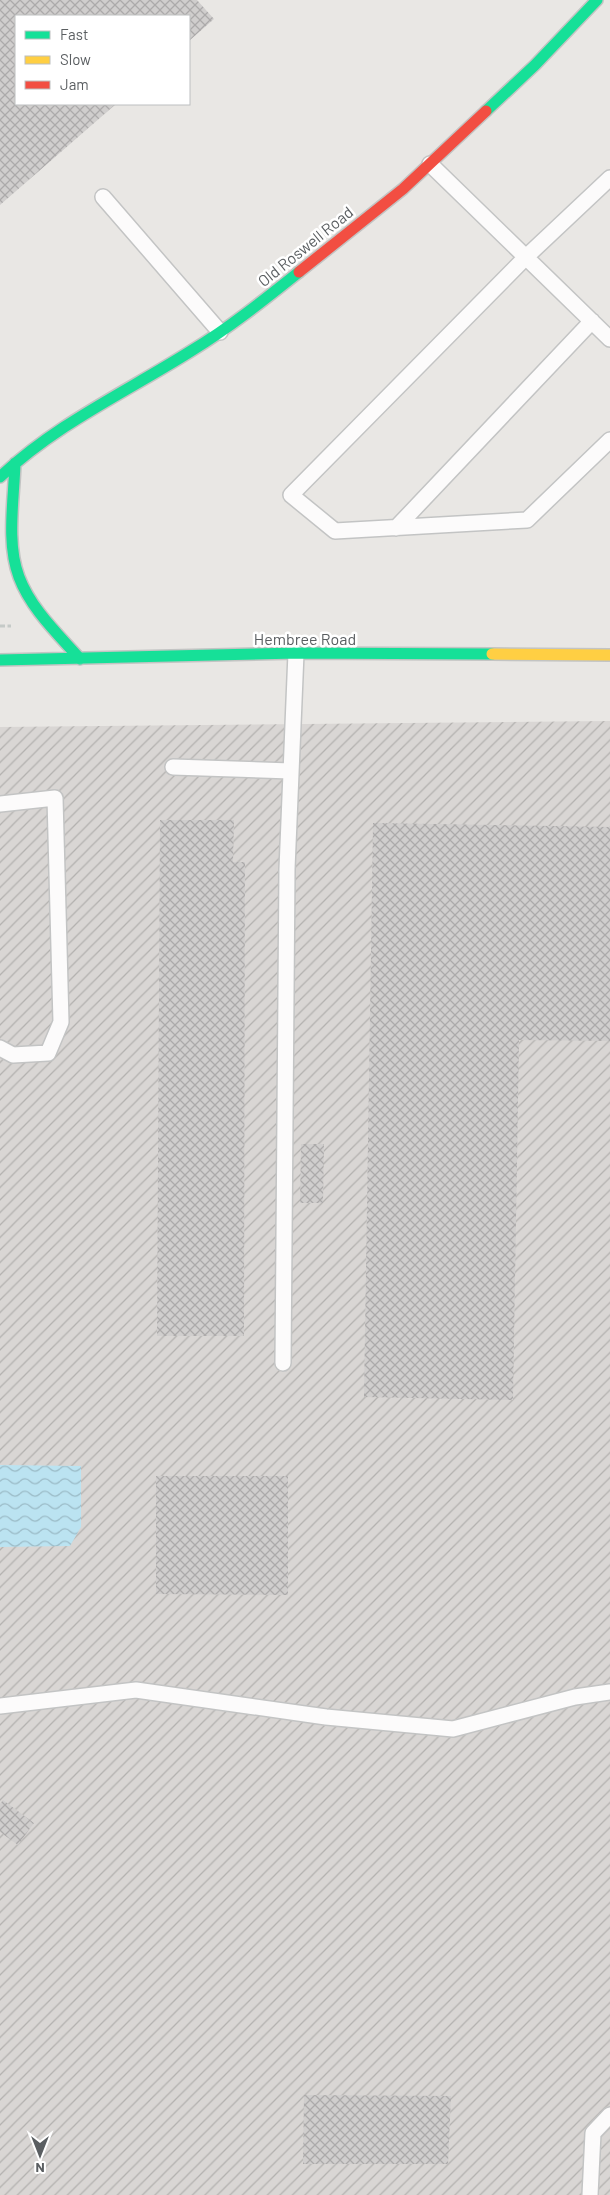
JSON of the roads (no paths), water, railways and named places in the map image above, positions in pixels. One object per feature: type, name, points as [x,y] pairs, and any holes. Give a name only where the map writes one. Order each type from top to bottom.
[{"type":"street","name":"Old Roswell Road","points":[[0,477],[15,463],[75,419],[192,351],[242,317],[402,189],[535,64],[598,0]]},
{"type":"street","points":[[15,463],[14,554],[18,575],[32,601],[80,659]]},
{"type":"street","name":"Hembree Road","points":[[0,660],[296,654],[610,655]]},
{"type":"lane","points":[[604,0],[610,5]]},
{"type":"lane","points":[[430,164],[610,338]]},
{"type":"lane","points":[[610,178],[526,257],[291,495],[335,531],[528,520],[610,440]]},
{"type":"lane","points":[[103,197],[220,332]]},
{"type":"lane","points":[[396,528],[592,321]]},
{"type":"lane","points":[[283,1363],[287,868],[296,654]]},
{"type":"lane","points":[[173,768],[291,771]]},
{"type":"lane","points":[[0,804],[55,798],[61,1022],[48,1053],[13,1055],[0,1048]]},
{"type":"lane","points":[[0,1706],[136,1690],[326,1717],[453,1729],[575,1697],[610,1692]]},
{"type":"lane","points":[[590,2195],[593,2133],[610,2115]]},
{"type":"water","points":[[0,1465],[81,1466],[81,1527],[70,1546],[0,1547]]}]
